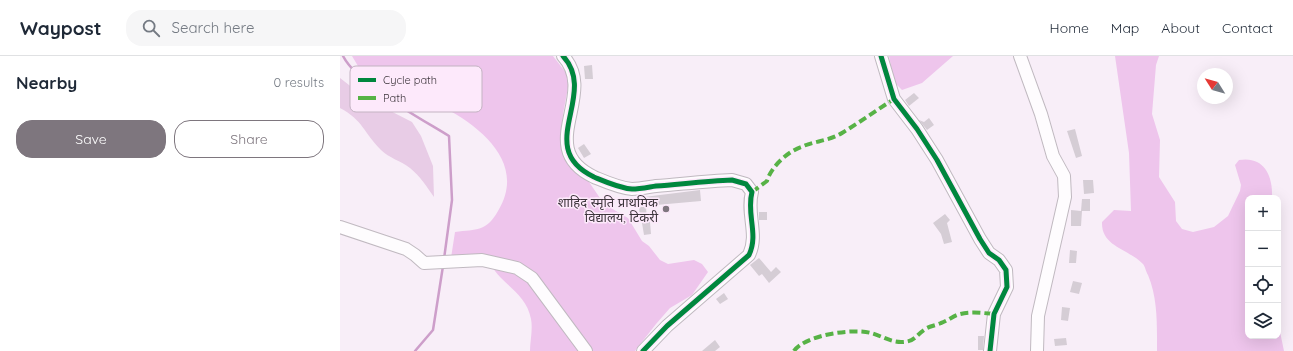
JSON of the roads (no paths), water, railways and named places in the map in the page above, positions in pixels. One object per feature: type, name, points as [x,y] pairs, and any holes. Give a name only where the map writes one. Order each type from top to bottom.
[{"type":"street","points":[[562,56],[569,63],[575,80],[566,143],[570,158],[587,173],[607,182],[632,189],[732,180],[746,184],[752,192],[749,201],[754,231],[754,245],[749,255],[667,326],[643,351]]},
{"type":"street","points":[[881,56],[894,99],[937,160],[980,239],[989,252],[999,260],[1006,270],[1007,287],[994,314],[990,351]]},
{"type":"street","points":[[1020,56],[1041,114],[1053,156],[1064,176],[1065,197],[1038,316],[1038,351]]},
{"type":"street","points":[[340,227],[406,249],[415,254],[424,263],[482,260],[517,268],[532,278],[586,351]]},
{"type":"waterway","points":[[343,56],[350,66]]},
{"type":"waterway","points":[[410,112],[449,136],[452,200],[444,259]]},
{"type":"waterway","points":[[415,351],[433,330],[443,266]]},
{"type":"place","name":"शाहिद स्मृति प्राथमिक विद्यालय, टिकरी","points":[[666,209]]}]
